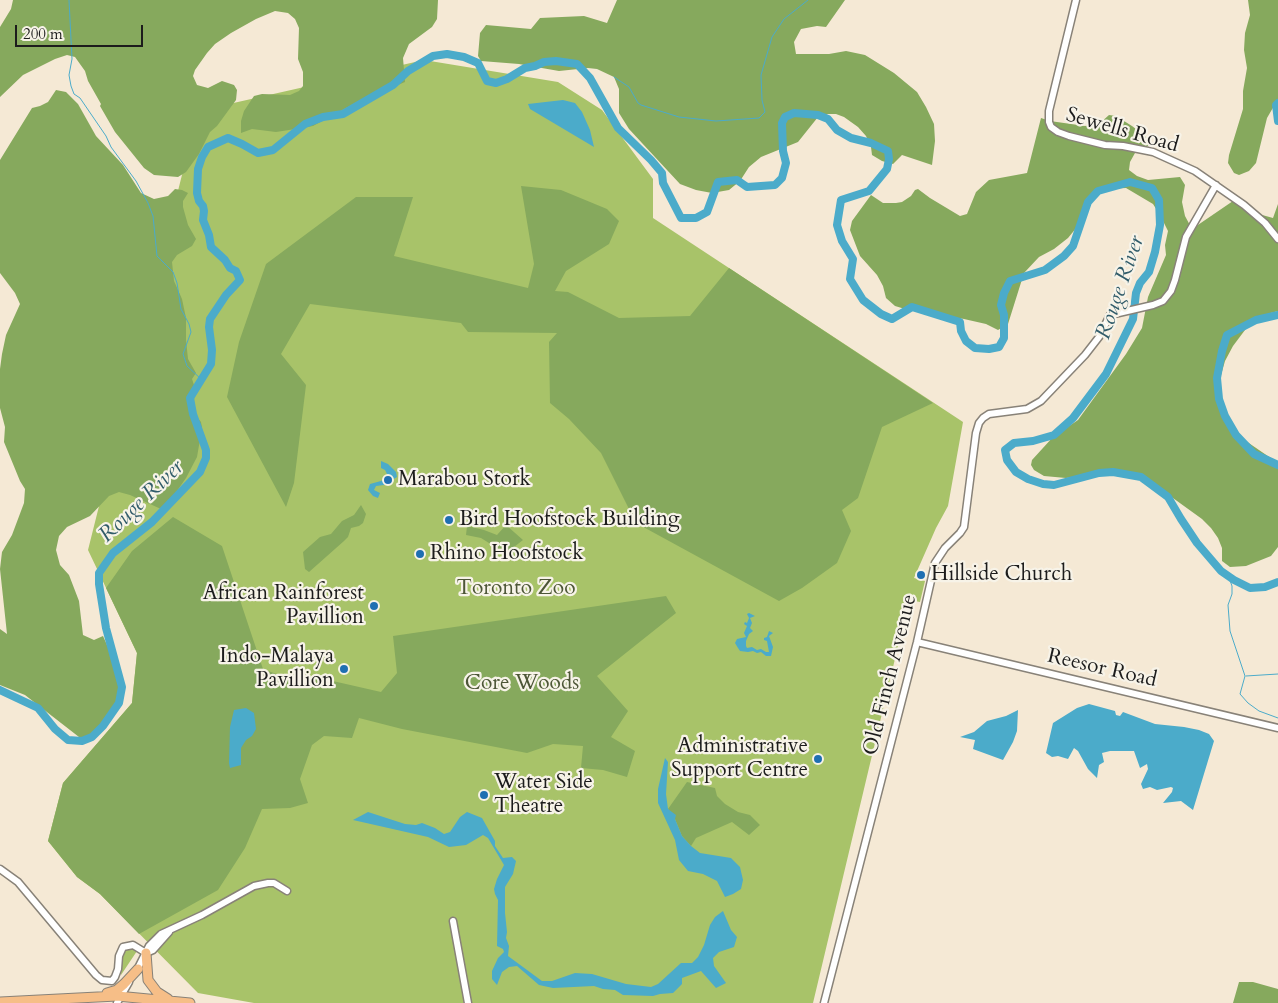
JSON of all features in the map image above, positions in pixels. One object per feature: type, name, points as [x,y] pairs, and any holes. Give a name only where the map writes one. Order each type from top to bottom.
[{"type":"main road","points":[[146,954],[148,980],[157,992],[170,1001]]},
{"type":"main road","points":[[0,1002],[77,998],[110,993],[124,984],[138,969]]},
{"type":"main road","points":[[77,998],[190,1003]]},
{"type":"street","name":"Sewells Road","points":[[1076,0],[1049,111],[1048,122],[1051,127],[1069,136],[1105,145],[1124,146],[1153,152],[1195,171],[1258,217],[1278,239]]},
{"type":"street","name":"Old Finch Avenue","points":[[824,1003],[917,642],[935,563],[945,548],[964,527],[976,433],[979,423],[989,414],[1027,408],[1041,401],[1085,355],[1099,337],[1108,317],[1123,311],[1163,301],[1176,280],[1186,237],[1216,185]]},
{"type":"street","name":"Reesor Road","points":[[917,642],[1278,728]]},
{"type":"street","points":[[0,869],[18,882],[102,980],[112,981],[115,978],[119,956],[123,947],[133,945],[146,954]]},
{"type":"street","points":[[119,1000],[146,954],[153,950],[171,930],[254,886],[268,883],[288,890]]},
{"type":"street","points":[[453,921],[468,1003]]},
{"type":"green space","points":[[13,0],[438,0],[437,19],[432,27],[409,44],[403,58],[405,82],[357,102],[313,126],[302,128],[276,132],[252,129],[241,133],[241,121],[244,111],[254,96],[262,94],[290,95],[299,91],[303,86],[303,72],[298,59],[299,28],[295,19],[288,13],[275,11],[231,33],[215,44],[207,53],[193,76],[197,85],[208,88],[222,81],[234,85],[237,90],[236,100],[217,126],[210,132],[199,154],[186,172],[178,177],[154,175],[144,168],[115,132],[100,106],[101,104],[88,81],[85,71],[75,57],[67,55],[55,59],[23,75],[0,97],[0,27],[11,9]]},
{"type":"green space","points":[[617,0],[845,0],[826,27],[817,26],[801,29],[794,42],[796,54],[829,54],[846,51],[865,55],[894,73],[917,92],[934,124],[935,141],[932,165],[902,155],[893,164],[882,161],[872,155],[866,136],[858,127],[844,117],[828,114],[818,117],[798,142],[761,157],[749,167],[740,181],[729,190],[712,193],[696,190],[680,184],[629,129],[619,113],[619,89],[614,77],[597,69],[559,71],[519,64],[481,61],[478,56],[480,33],[486,25],[531,29],[540,18],[584,16],[607,23]]},
{"type":"green space","points":[[1248,0],[1278,0],[1278,99],[1267,118],[1256,163],[1249,171],[1239,175],[1234,173],[1228,163],[1243,109],[1243,91],[1247,68],[1244,50],[1245,33],[1250,15]]},
{"type":"green space","name":"Toronto Zoo","points":[[424,60],[558,82],[602,110],[653,179],[653,218],[963,422],[948,506],[914,578],[925,581],[920,602],[909,600],[813,1003],[254,1003],[198,993],[100,894],[77,877],[48,841],[63,783],[132,703],[137,653],[88,550],[198,111]]},
{"type":"green space","points":[[56,90],[66,92],[78,104],[96,136],[123,165],[141,193],[154,199],[168,196],[175,189],[188,193],[183,201],[183,207],[188,225],[196,239],[192,246],[177,255],[172,262],[174,281],[182,299],[186,318],[188,359],[196,373],[192,379],[195,388],[193,413],[201,422],[202,428],[197,457],[186,478],[172,498],[161,509],[119,492],[109,496],[90,516],[67,527],[59,536],[56,550],[60,565],[69,575],[79,601],[83,635],[94,640],[103,636],[120,674],[122,683],[118,702],[112,713],[91,739],[79,737],[25,695],[0,685],[0,629],[7,634],[0,569],[2,552],[12,535],[24,503],[25,489],[4,442],[5,427],[0,408],[2,354],[6,335],[20,304],[15,293],[0,273],[0,160],[32,108],[48,102]]},
{"type":"green space","points":[[1109,115],[1116,116],[1132,126],[1145,136],[1151,144],[1135,153],[1130,162],[1129,170],[1137,176],[1148,180],[1180,177],[1185,185],[1182,202],[1185,216],[1192,229],[1233,201],[1255,213],[1273,218],[1278,204],[1278,311],[1264,315],[1248,326],[1233,346],[1225,361],[1221,375],[1220,405],[1225,418],[1240,437],[1278,463],[1278,547],[1271,556],[1246,566],[1230,567],[1222,561],[1222,548],[1211,528],[1202,519],[1141,475],[1117,472],[1066,478],[1044,476],[1034,470],[1031,465],[1032,460],[1053,437],[1078,420],[1126,354],[1142,328],[1148,297],[1166,255],[1165,245],[1168,231],[1153,204],[1126,188],[1096,191],[1077,227],[1068,238],[1054,249],[1039,257],[1024,273],[1008,324],[998,330],[986,324],[895,306],[886,298],[883,286],[877,275],[860,256],[850,230],[852,221],[871,195],[883,203],[896,203],[902,202],[918,189],[960,216],[967,214],[976,192],[989,180],[1027,173],[1041,118],[1085,126],[1099,124]]},
{"type":"green space","points":[[521,186],[561,190],[607,209],[619,221],[609,244],[566,271],[555,291],[568,292],[619,318],[690,316],[729,268],[933,403],[882,427],[858,498],[842,510],[851,531],[837,563],[802,588],[779,601],[636,523],[601,453],[569,419],[550,403],[549,342],[557,333],[468,332],[461,323],[310,304],[281,354],[306,385],[294,483],[286,507],[227,397],[239,342],[266,264],[356,197],[413,197],[394,256],[528,288],[534,264]]},
{"type":"green space","points":[[361,505],[366,514],[363,523],[351,528],[348,537],[309,572],[305,569],[303,552],[320,537],[331,534],[342,521],[354,515]]},
{"type":"green space","name":"Core Woods","points":[[173,517],[222,546],[263,669],[287,678],[324,679],[381,692],[397,673],[393,636],[666,596],[676,613],[597,676],[628,711],[611,737],[635,751],[627,777],[603,770],[581,768],[583,746],[553,744],[527,753],[402,729],[359,718],[352,738],[324,736],[312,745],[300,779],[308,803],[290,808],[262,809],[245,848],[218,890],[139,934],[100,894],[77,877],[48,841],[63,783],[132,703],[137,653],[106,588],[132,551]]},
{"type":"green space","points":[[506,525],[523,540],[514,547],[513,558],[481,538],[466,535],[467,526],[497,535]]},
{"type":"green space","points":[[687,782],[715,788],[717,796],[725,804],[738,812],[750,815],[760,825],[749,835],[732,822],[696,838],[691,846],[682,836],[675,819],[668,809]]},
{"type":"green space","points":[[126,948],[133,948],[137,951],[121,975],[122,954]]},
{"type":"green space","points":[[1239,982],[1253,982],[1278,989],[1278,1003],[1233,1003]]},
{"type":"water","points":[[563,100],[575,103],[582,112],[590,130],[594,147],[530,109],[528,104]]},
{"type":"water","name":"Marabou Stork","points":[[381,461],[388,464],[396,472],[397,477],[384,485],[376,486],[374,490],[380,493],[378,498],[373,496],[368,490],[370,484],[381,481],[388,476],[385,470],[381,468]]},
{"type":"water","points":[[747,614],[755,616],[750,618],[752,623],[750,628],[753,631],[749,634],[746,641],[747,648],[752,647],[769,652],[767,641],[764,638],[767,637],[769,631],[773,633],[769,636],[773,647],[771,656],[766,656],[761,652],[740,651],[735,643],[737,639],[746,637],[744,633],[747,626],[744,624],[745,622],[747,623],[749,618]]},
{"type":"water","points":[[1089,704],[1115,711],[1116,715],[1120,716],[1123,712],[1155,724],[1184,727],[1209,734],[1214,741],[1193,810],[1181,801],[1163,803],[1172,792],[1173,788],[1171,787],[1157,790],[1150,787],[1143,789],[1141,784],[1148,769],[1147,764],[1140,768],[1134,751],[1102,753],[1104,762],[1099,765],[1097,778],[1088,769],[1078,751],[1074,748],[1068,759],[1058,756],[1052,757],[1046,753],[1053,723],[1077,708]]},
{"type":"water","points":[[246,708],[254,713],[256,729],[241,748],[241,765],[230,768],[230,727],[234,710]]},
{"type":"water","points":[[1018,710],[1017,731],[1003,760],[973,749],[975,740],[960,737],[974,732],[987,721],[1006,716]]},
{"type":"water","points":[[665,758],[668,762],[666,794],[668,809],[676,815],[675,819],[682,836],[691,846],[700,853],[731,858],[740,867],[743,880],[741,889],[733,894],[725,897],[717,881],[703,874],[688,871],[679,860],[675,840],[658,803],[658,789]]},
{"type":"water","points":[[368,812],[405,824],[416,825],[422,823],[444,834],[450,832],[460,817],[467,812],[482,818],[495,841],[495,846],[503,858],[512,857],[516,861],[513,874],[505,887],[508,956],[542,981],[552,981],[575,973],[592,974],[626,984],[651,987],[658,984],[681,963],[692,963],[698,957],[710,925],[715,917],[723,911],[731,930],[737,937],[734,947],[719,952],[713,958],[714,966],[726,983],[716,988],[701,971],[682,978],[682,984],[673,993],[653,996],[623,995],[615,990],[594,986],[553,988],[539,985],[517,966],[509,967],[502,972],[497,985],[492,979],[492,971],[498,958],[504,952],[503,949],[497,946],[498,900],[494,889],[504,865],[488,838],[483,835],[466,845],[449,847],[428,837],[353,820]]},
{"type":"waterway","points":[[69,0],[72,59],[69,75],[71,86],[74,94],[80,98],[106,136],[111,147],[136,181],[148,203],[153,216],[157,256],[173,272],[177,283],[181,309],[191,332],[183,354],[187,366],[201,379]]},
{"type":"waterway","points":[[614,77],[629,87],[641,105],[679,117],[716,121],[759,118],[765,112],[762,100],[761,75],[772,37],[784,19],[808,0]]},
{"type":"waterway","name":"Rouge River","points":[[0,690],[38,708],[55,729],[68,740],[82,741],[92,737],[103,726],[119,703],[122,687],[106,628],[99,573],[113,553],[152,522],[200,472],[206,458],[206,450],[193,414],[190,398],[211,364],[210,319],[226,295],[240,280],[236,271],[230,268],[225,260],[211,247],[203,220],[203,206],[199,201],[197,193],[198,169],[208,147],[228,138],[258,153],[273,150],[305,124],[323,117],[343,114],[393,85],[408,71],[433,56],[447,54],[464,57],[478,63],[487,81],[496,83],[507,79],[525,68],[544,62],[556,61],[577,64],[590,78],[618,128],[662,173],[663,183],[681,218],[696,218],[707,212],[718,182],[737,180],[747,187],[775,185],[782,178],[786,163],[783,151],[782,123],[785,117],[794,113],[818,115],[828,119],[837,130],[851,138],[871,143],[888,151],[887,169],[869,191],[841,200],[837,225],[842,241],[853,259],[850,279],[863,300],[881,314],[892,319],[912,307],[960,322],[961,331],[966,341],[975,348],[989,349],[999,347],[1004,338],[1004,315],[1001,305],[1010,281],[1045,270],[1064,256],[1073,246],[1088,202],[1098,191],[1130,182],[1152,188],[1159,200],[1160,225],[1155,252],[1149,272],[1140,283],[1136,293],[1133,319],[1106,374],[1073,418],[1054,435],[1033,441],[1014,443],[1005,450],[1007,460],[1016,472],[1028,479],[1043,484],[1054,485],[1099,473],[1113,472],[1141,477],[1168,497],[1197,543],[1221,571],[1250,588],[1265,587],[1278,582]]},
{"type":"waterway","name":"Rouge River","points":[[1278,103],[1276,105],[1278,121]]},
{"type":"waterway","name":"Rouge River","points":[[1278,315],[1256,320],[1227,335],[1217,378],[1219,399],[1225,416],[1236,435],[1254,454],[1278,465]]},
{"type":"waterway","points":[[1228,575],[1232,586],[1232,594],[1228,605],[1230,631],[1245,676],[1240,694],[1259,711],[1278,718]]},
{"type":"waterway","points":[[1246,676],[1278,674]]},
{"type":"place","name":"Marabou Stork","points":[[388,480]]},
{"type":"place","name":"Bird Hoofstock Building","points":[[449,520]]},
{"type":"place","name":"Rhino Hoofstock","points":[[420,554]]},
{"type":"place","name":"Hillside Church","points":[[921,575]]},
{"type":"place","name":"African Rainforest Pavillion","points":[[374,606]]},
{"type":"place","name":"Indo-Malaya Pavillion","points":[[344,669]]},
{"type":"place","name":"Administrative Support Centre","points":[[818,759]]},
{"type":"place","name":"Water Side Theatre","points":[[484,795]]}]
